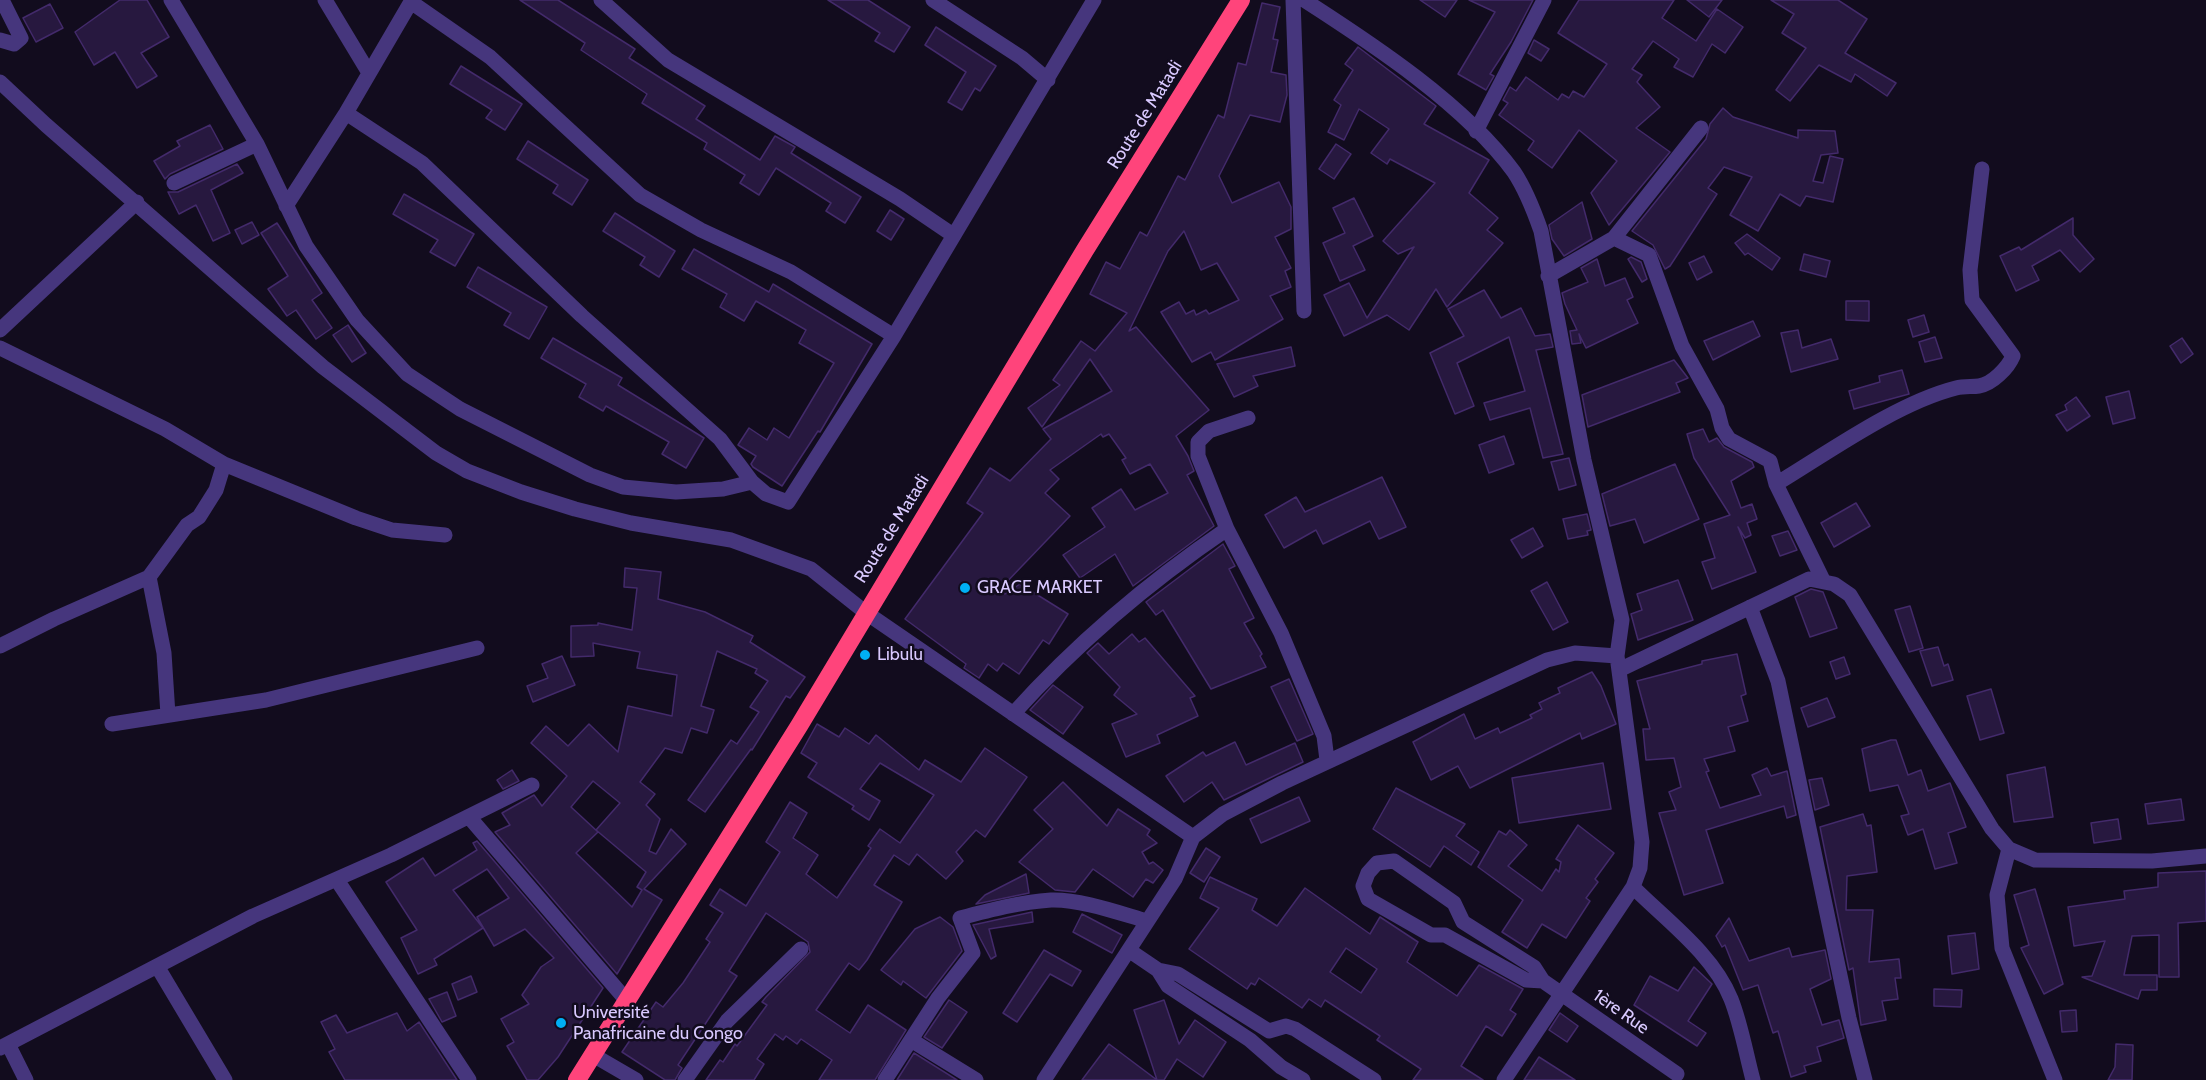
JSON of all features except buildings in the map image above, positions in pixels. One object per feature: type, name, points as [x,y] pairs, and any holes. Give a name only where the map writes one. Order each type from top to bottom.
[{"type":"highway","name":"Route de Matadi","points":[[577,1080],[794,735],[865,612],[1241,0]]},
{"type":"street","points":[[0,40],[14,44],[21,38],[2,0]]},
{"type":"street","points":[[171,0],[257,144],[306,246],[357,320],[407,374],[460,409],[590,475],[623,487],[676,492],[723,489],[752,482]]},
{"type":"street","points":[[326,0],[369,73]]},
{"type":"street","points":[[601,0],[668,60],[900,199],[953,236]]},
{"type":"street","points":[[933,0],[1022,58],[1048,80]]},
{"type":"street","points":[[346,113],[422,163],[589,323],[720,439],[752,482],[766,494],[788,502],[894,336],[1094,0]]},
{"type":"street","points":[[1293,0],[1304,311]]},
{"type":"street","points":[[1304,0],[1406,69],[1476,131],[1514,172],[1531,203],[1541,231],[1584,460],[1622,620],[1618,663],[1642,842],[1640,868],[1633,887],[1504,1080]]},
{"type":"street","points":[[1476,131],[1544,0]]},
{"type":"street","points":[[286,206],[346,113],[412,1],[490,57],[640,195],[701,230],[791,272],[894,336]]},
{"type":"street","points":[[0,82],[46,125],[323,367],[386,417],[446,459],[467,471],[521,492],[575,509],[731,540],[811,568],[865,612],[1193,837]]},
{"type":"street","points":[[1548,276],[1614,238],[1701,128]]},
{"type":"street","points":[[174,183],[257,144]]},
{"type":"street","points":[[1776,484],[1871,427],[1930,396],[1958,387],[1982,385],[2008,367],[2013,356],[1972,300],[1970,270],[1982,169]]},
{"type":"street","points":[[0,330],[136,202]]},
{"type":"street","points":[[1614,238],[1649,255],[1682,346],[1717,409],[1722,428],[1729,439],[1770,461],[1776,484],[1824,582]]},
{"type":"street","points":[[0,348],[165,429],[224,464],[392,530],[446,535]]},
{"type":"street","points":[[1248,418],[1209,430],[1198,442],[1198,456],[1227,530],[1285,644],[1324,736],[1327,760]]},
{"type":"street","points":[[0,646],[54,619],[149,577],[187,525],[199,517],[216,490],[224,464]]},
{"type":"street","points":[[1013,714],[1048,675],[1089,638],[1188,556],[1227,530]]},
{"type":"street","points":[[149,577],[164,653],[168,715]]},
{"type":"street","points":[[1044,1080],[1175,879],[1193,837],[1223,814],[1327,760],[1547,660],[1575,653],[1618,663],[1750,607],[1809,579],[1834,584],[1850,595],[1992,829],[2009,849],[2035,860],[2152,861],[2206,856]]},
{"type":"street","points":[[1750,607],[1778,681],[1849,1018],[1865,1080]]},
{"type":"street","points":[[112,724],[266,700],[477,648]]},
{"type":"street","points":[[26,1080],[4,1046],[253,916],[470,818],[532,785]]},
{"type":"street","points":[[470,818],[627,1001]]},
{"type":"street","points":[[2009,849],[1997,895],[2002,948],[2055,1080]]},
{"type":"street","points":[[1394,861],[1454,903],[1458,916],[1463,922],[1534,967],[1543,981],[1526,980],[1445,934],[1431,935],[1368,899],[1363,886],[1368,873],[1377,863],[1394,861]]},
{"type":"street","points":[[337,880],[469,1080]]},
{"type":"street","points":[[1633,887],[1692,945],[1714,971],[1730,998],[1753,1080]]},
{"type":"street","points":[[885,1080],[938,998],[973,953],[960,918],[998,908],[1054,900],[1108,909],[1147,921]]},
{"type":"street","points":[[1452,939],[1463,922]]},
{"type":"street","points":[[686,1080],[728,1021],[801,949]]},
{"type":"street","points":[[1130,951],[1158,970],[1178,974],[1269,1031],[1286,1026],[1295,1029],[1374,1080]]},
{"type":"street","points":[[157,966],[225,1080]]},
{"type":"street","points":[[1158,970],[1168,986],[1250,1040],[1281,1067],[1304,1080]]},
{"type":"street","name":"1ère Rue","points":[[1543,981],[1677,1074]]},
{"type":"street","points":[[1250,1040],[1260,1025]]},
{"type":"street","points":[[911,1040],[976,1080]]},
{"type":"street","points":[[594,1055],[636,1080]]},
{"type":"place","name":"GRACE MARKET","points":[[965,588]]},
{"type":"place","name":"Libulu","points":[[865,655]]},
{"type":"place","name":"Université Panafricaine du Congo","points":[[561,1023]]}]
